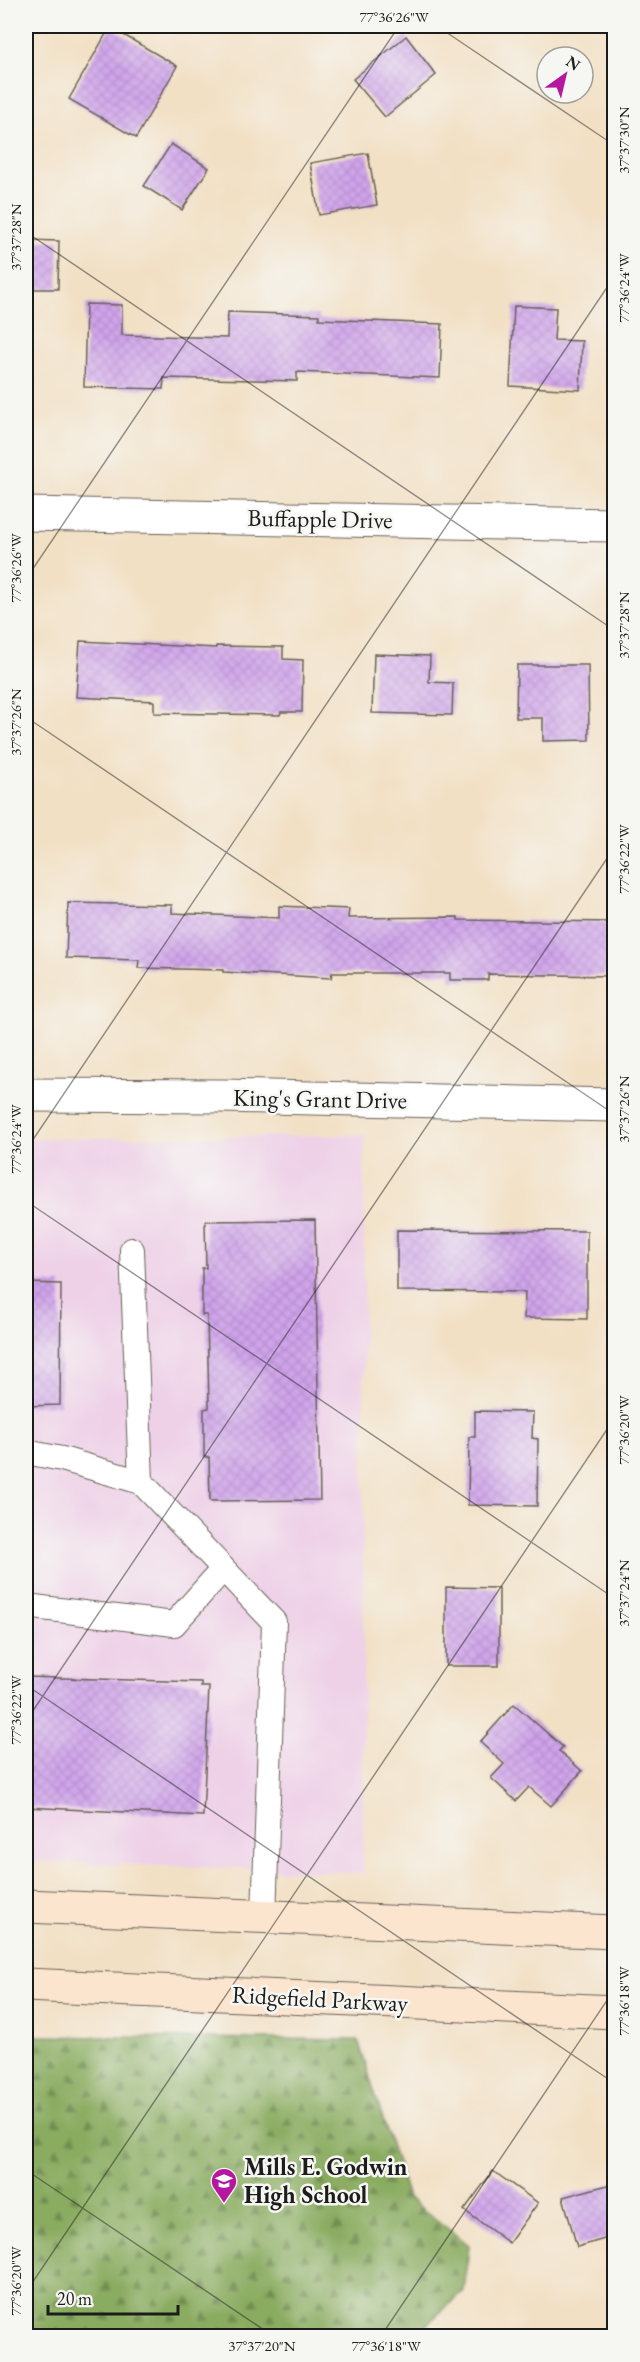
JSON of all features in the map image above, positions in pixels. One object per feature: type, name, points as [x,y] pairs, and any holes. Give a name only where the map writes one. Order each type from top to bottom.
[{"type":"main road","points":[[26,1906],[615,1932]]},
{"type":"main road","name":"Ridgefield Parkway","points":[[26,1985],[615,2012]]},
{"type":"street","name":"Buffapple Drive","points":[[26,514],[615,525]]},
{"type":"street","name":"King's Grant Drive","points":[[26,1095],[223,1096],[615,1106]]},
{"type":"lane","points":[[132,1250],[141,1482]]},
{"type":"lane","points":[[26,1452],[62,1459],[141,1482],[274,1622],[264,1917]]},
{"type":"lane","points":[[26,1605],[174,1624],[223,1569]]},
{"type":"shaded area","points":[[364,1135],[363,1873],[26,1861],[26,1139]]},
{"type":"green space","name":"Mills E. Godwin High School","points":[[26,2036],[358,2040],[408,2198],[469,2245],[464,2291],[414,2336],[26,2336]]},
{"type":"building","points":[[110,27],[177,66],[136,138],[69,99]]},
{"type":"building","points":[[406,36],[436,75],[385,117],[353,79]]},
{"type":"building","points":[[171,144],[209,168],[182,210],[144,186]]},
{"type":"building","points":[[368,153],[377,205],[319,215],[310,163]]},
{"type":"building","points":[[26,240],[59,241],[58,289],[26,289]]},
{"type":"building","points":[[86,304],[122,305],[122,335],[227,338],[228,312],[319,315],[319,319],[442,324],[440,378],[297,372],[297,381],[164,378],[163,389],[84,387]]},
{"type":"building","points":[[514,306],[556,308],[554,340],[582,341],[580,390],[510,386]]},
{"type":"building","points":[[80,641],[216,648],[216,646],[283,647],[283,659],[303,660],[302,712],[281,712],[280,715],[154,713],[154,701],[76,697]]},
{"type":"building","points":[[374,654],[430,656],[429,682],[453,683],[452,715],[372,713]]},
{"type":"building","points":[[517,665],[588,665],[589,740],[543,741],[543,718],[516,718]]},
{"type":"building","points":[[68,903],[172,905],[172,913],[279,918],[279,906],[349,909],[348,918],[458,917],[458,920],[615,922],[615,976],[488,974],[488,980],[450,980],[450,973],[332,973],[331,978],[223,972],[223,970],[138,968],[139,960],[66,958]]},
{"type":"building","points":[[315,1220],[320,1500],[210,1501],[209,1457],[204,1457],[204,1409],[209,1408],[207,1315],[202,1315],[202,1268],[206,1268],[205,1221]]},
{"type":"building","points":[[397,1230],[587,1231],[587,1319],[524,1318],[525,1292],[397,1291]]},
{"type":"building","points":[[26,1283],[61,1284],[60,1405],[26,1406]]},
{"type":"building","points":[[475,1411],[533,1412],[532,1438],[538,1439],[537,1506],[468,1505],[469,1437],[475,1437]]},
{"type":"building","points":[[446,1587],[499,1588],[499,1666],[446,1666]]},
{"type":"building","points":[[26,1677],[201,1682],[201,1687],[209,1687],[203,1816],[26,1807]]},
{"type":"building","points":[[514,1704],[563,1747],[559,1751],[582,1771],[551,1806],[529,1787],[516,1801],[491,1778],[504,1764],[480,1742]]},
{"type":"building","points":[[493,2171],[538,2203],[509,2243],[464,2210]]},
{"type":"building","points":[[615,2183],[615,2236],[577,2247],[563,2197]]},
{"type":"place","name":"Mills E. Godwin High School","points":[[224,2204]]}]
